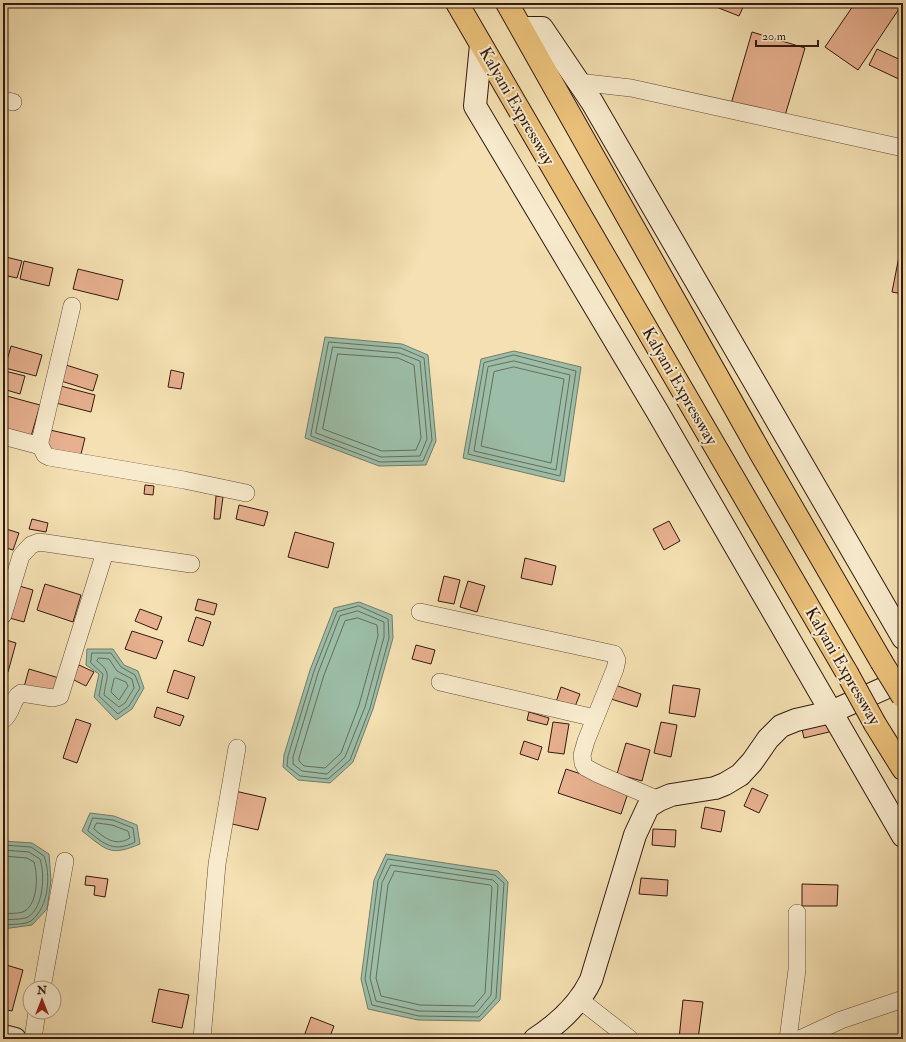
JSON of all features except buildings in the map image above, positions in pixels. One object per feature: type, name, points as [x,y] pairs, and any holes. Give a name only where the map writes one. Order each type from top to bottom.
[{"type":"highway","name":"Kalyani Expressway","points":[[457,3],[903,770]]},
{"type":"highway","name":"Kalyani Expressway","points":[[508,3],[761,454],[903,697]]},
{"type":"street","points":[[522,28],[542,28],[596,109],[903,638]]},
{"type":"street","points":[[481,45],[475,106],[661,417],[903,836]]},
{"type":"street","points":[[578,82],[632,88],[903,148]]},
{"type":"street","points":[[39,446],[72,306]]},
{"type":"street","points":[[3,436],[39,446],[48,457],[246,492]]},
{"type":"street","points":[[3,615],[21,556],[31,545],[39,542],[191,564]]},
{"type":"street","points":[[3,720],[10,713],[15,698],[21,693],[53,698],[60,696],[105,552]]},
{"type":"street","points":[[420,612],[614,654],[617,660],[615,669],[582,755],[583,763],[585,767],[598,774],[659,800]]},
{"type":"street","points":[[543,1036],[580,1000],[591,980],[602,949],[635,835],[645,810],[659,800],[671,795],[715,788],[740,775],[752,762],[768,739],[781,726],[796,720],[831,712],[903,680]]},
{"type":"street","points":[[440,682],[595,718]]},
{"type":"street","points":[[202,1039],[217,864],[237,748]]},
{"type":"street","points":[[43,980],[65,861]]},
{"type":"street","points":[[788,1039],[797,970],[797,913]]},
{"type":"street","points":[[800,1039],[841,1020],[903,999]]},
{"type":"street","points":[[580,1000],[630,1039]]},
{"type":"street","points":[[32,1039],[36,1020]]},
{"type":"street","points":[[3,1036],[15,1039]]},
{"type":"water","points":[[325,337],[402,344],[428,355],[436,441],[426,465],[379,466],[305,438]]},
{"type":"water","points":[[514,351],[581,367],[564,482],[463,458],[481,359]]},
{"type":"water","points":[[359,602],[392,615],[393,638],[373,709],[353,762],[330,783],[298,780],[283,767],[284,755],[310,670],[334,608]]},
{"type":"water","points":[[87,649],[113,649],[124,665],[138,671],[144,688],[132,709],[116,720],[94,697],[99,674],[86,665]]},
{"type":"water","points":[[90,813],[114,816],[137,825],[140,844],[115,851],[103,847],[82,831]]},
{"type":"water","points":[[3,841],[32,843],[49,854],[51,880],[47,909],[32,925],[3,929]]},
{"type":"water","points":[[386,854],[498,871],[508,882],[500,1000],[480,1021],[418,1020],[368,1009],[361,979],[374,880]]}]
